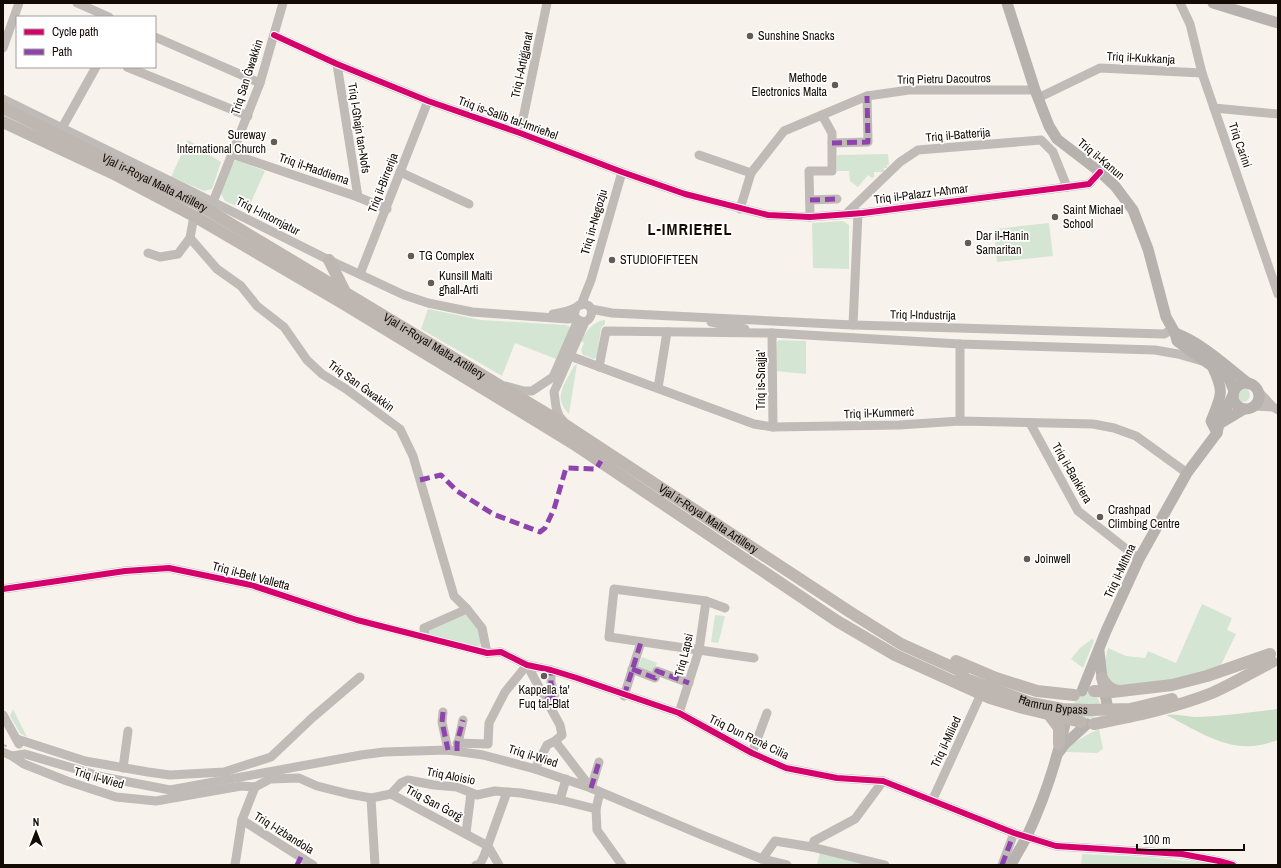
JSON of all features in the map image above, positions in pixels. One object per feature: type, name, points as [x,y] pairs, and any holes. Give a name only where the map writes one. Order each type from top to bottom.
[{"type":"highway","name":"Vjal ir-Royal Malta Artillery","points":[[3,108],[198,204],[567,426],[850,612]]},
{"type":"highway","name":"Vjal ir-Royal Malta Artillery","points":[[3,122],[112,173],[194,216],[344,304],[574,444],[837,621]]},
{"type":"highway","points":[[329,260],[344,292]]},
{"type":"highway","points":[[850,612],[902,638],[996,678],[1037,691],[1075,697]]},
{"type":"highway","name":"Ħamrun Bypass","points":[[850,612],[901,644],[962,674]]},
{"type":"highway","points":[[837,621],[895,655],[981,694],[1050,716],[1066,718],[1087,724],[1136,716],[1175,706],[1213,692],[1275,657]]},
{"type":"highway","name":"Ħamrun Bypass","points":[[837,621],[962,674],[1032,698],[1061,703],[1089,705],[1129,703],[1172,696],[1275,657]]},
{"type":"highway","points":[[1099,691],[1119,691],[1172,685],[1275,657]]},
{"type":"highway","points":[[1102,678],[1105,685],[1119,691]]},
{"type":"highway","points":[[1050,716],[1059,728],[1058,750]]},
{"type":"main road","points":[[1213,3],[1278,23]]},
{"type":"main road","name":"Triq il-Kanun","points":[[1006,4],[1036,94],[1049,126],[1057,139],[1100,172],[1115,186],[1133,210],[1148,249],[1166,317],[1174,331],[1177,341],[1223,374],[1228,380],[1234,393]]},
{"type":"main road","points":[[1174,331],[1208,353],[1253,387],[1259,396],[1249,407],[1238,406],[1234,401],[1234,393],[1242,384],[1253,387]]},
{"type":"main road","points":[[1210,365],[1220,382],[1221,396],[1215,426]]},
{"type":"main road","name":"Triq il-Mitħna","points":[[1011,865],[1027,836],[1040,806],[1058,750],[1066,718],[1099,649],[1139,559],[1186,473],[1234,393]]},
{"type":"main road","name":"Triq il-Mitħna","points":[[1215,426],[1249,407]]},
{"type":"main road","name":"Triq il-Mitħna","points":[[1058,750],[1087,724],[1099,721],[1104,717],[1107,704],[1099,691],[1102,678],[1099,649]]},
{"type":"main road","points":[[1087,724],[1073,718],[1070,712],[1075,697],[1099,691]]},
{"type":"street","points":[[3,48],[20,3]]},
{"type":"street","points":[[77,3],[107,16]]},
{"type":"street","name":"Triq San Ġwakkin","points":[[213,202],[260,83],[283,3]]},
{"type":"street","name":"Triq l-Artiġjanat","points":[[520,133],[547,3]]},
{"type":"street","name":"Triq Carini","points":[[1180,3],[1190,24],[1202,73],[1278,294]]},
{"type":"street","name":"Triq is-Salib tal-Imrieħel","points":[[274,34],[337,64],[428,101],[520,133],[622,172],[685,194],[740,209]]},
{"type":"street","points":[[156,37],[260,83]]},
{"type":"street","name":"Triq l-Għajn tan-Nofs","points":[[337,64],[358,197]]},
{"type":"street","points":[[62,128],[95,68]]},
{"type":"street","points":[[129,68],[248,116]]},
{"type":"street","name":"Triq il-Kukkanja","points":[[1036,94],[1100,68],[1202,73]]},
{"type":"street","name":"Triq Pietru Dacoutros","points":[[740,209],[752,173],[784,131],[867,96],[909,90],[1036,94]]},
{"type":"street","points":[[832,143],[868,142],[867,96]]},
{"type":"street","name":"Triq l-Intornjatur","points":[[3,99],[329,260],[404,295],[428,303],[472,312],[582,320]]},
{"type":"street","name":"Triq il-Birrerija","points":[[360,274],[428,101]]},
{"type":"street","points":[[1214,108],[1278,114]]},
{"type":"street","points":[[810,217],[809,172],[832,171],[832,133],[822,115]]},
{"type":"street","name":"Triq il-Batterija","points":[[846,214],[900,162],[918,150],[1041,140],[1053,152],[1067,187]]},
{"type":"street","name":"Triq il-Ħaddiema","points":[[232,154],[358,197],[386,209]]},
{"type":"street","points":[[699,155],[752,173]]},
{"type":"street","points":[[400,172],[469,204]]},
{"type":"street","name":"Triq in-Negozju","points":[[584,307],[622,172]]},
{"type":"street","name":"Triq il-Palazz l-Aħmar","points":[[740,209],[768,215],[810,217],[858,214],[1089,184],[1100,172]]},
{"type":"street","points":[[810,200],[836,199]]},
{"type":"street","points":[[853,325],[858,214]]},
{"type":"street","points":[[148,253],[160,257],[178,254],[190,238],[194,216]]},
{"type":"street","name":"Triq San Ġwakkin","points":[[190,238],[217,269],[241,286],[257,306],[284,327],[307,360],[322,374],[346,389],[400,429],[413,456],[454,596],[467,609],[482,628],[487,653]]},
{"type":"street","points":[[501,385],[524,391],[532,390],[538,388],[553,377],[582,320],[592,314],[584,307],[574,313],[582,320]]},
{"type":"street","name":"Triq l-Intornjatur","points":[[533,317],[584,307]]},
{"type":"street","name":"Triq l-Industrija","points":[[584,307],[612,312],[671,316],[853,325],[1164,334],[1174,331]]},
{"type":"street","name":"Triq l-Industrija","points":[[582,320],[612,312]]},
{"type":"street","name":"Triq l-Industrija","points":[[671,316],[772,333]]},
{"type":"street","points":[[567,426],[559,416],[554,392],[570,356],[582,320]]},
{"type":"street","name":"Triq l-Industrija","points":[[599,367],[606,331],[772,333],[960,344],[1155,350],[1178,354],[1210,365]]},
{"type":"street","points":[[658,388],[667,332]]},
{"type":"street","name":"Triq is-Snajja'","points":[[772,333],[773,427]]},
{"type":"street","points":[[960,344],[960,421]]},
{"type":"street","name":"Triq il-Kummerċ","points":[[570,356],[754,424],[773,427],[899,425],[960,421],[1093,424],[1114,428],[1136,436],[1186,473]]},
{"type":"street","points":[[1253,387],[1276,405]]},
{"type":"street","points":[[1249,407],[1276,405]]},
{"type":"street","name":"Triq il-Bankiera","points":[[1030,423],[1078,511],[1139,559]]},
{"type":"street","name":"Triq il-Belt Valletta","points":[[3,589],[125,572],[169,568],[251,585],[356,620],[487,653]]},
{"type":"street","points":[[725,608],[706,601],[614,589],[609,637],[754,658]]},
{"type":"street","name":"Triq Lapsi","points":[[679,714],[699,650],[706,601]]},
{"type":"street","points":[[425,637],[424,628],[467,609]]},
{"type":"street","points":[[624,696],[641,642]]},
{"type":"street","name":"Triq Dun Renè Cilia","points":[[487,653],[501,652],[527,665],[551,670],[679,714],[752,753],[786,768],[837,778],[883,781],[1014,833],[1027,836]]},
{"type":"street","points":[[454,748],[488,744],[489,723],[505,692],[527,665],[560,725],[562,735],[547,745],[535,768]]},
{"type":"street","points":[[546,700],[555,694],[551,683],[551,670]]},
{"type":"street","points":[[632,670],[655,678],[657,671],[689,683]]},
{"type":"street","name":"Triq il-Wied","points":[[17,739],[85,761],[123,768],[170,775],[224,772],[271,757],[312,718],[360,677]]},
{"type":"street","name":"Triq il-Milied","points":[[932,801],[981,694]]},
{"type":"street","points":[[443,712],[442,722],[454,748]]},
{"type":"street","points":[[752,753],[767,713]]},
{"type":"street","points":[[3,715],[24,754]]},
{"type":"street","points":[[454,748],[463,720]]},
{"type":"street","points":[[123,768],[128,731]]},
{"type":"street","points":[[555,741],[591,788]]},
{"type":"street","name":"Triq il-Wied","points":[[12,756],[24,754],[103,777],[170,790],[384,752],[454,748],[535,768],[591,788],[702,835],[762,858],[787,865]]},
{"type":"street","name":"Triq il-Wied","points":[[3,752],[31,767],[67,781],[116,797],[156,801],[241,786],[255,787]]},
{"type":"street","points":[[255,762],[258,774]]},
{"type":"street","points":[[591,788],[599,762]]},
{"type":"street","points":[[299,778],[322,763]]},
{"type":"street","points":[[154,787],[156,773]]},
{"type":"street","name":"Triq San Ġorġ","points":[[255,787],[270,779],[299,778],[317,786],[371,798],[391,794],[488,846],[499,865]]},
{"type":"street","points":[[560,800],[566,779]]},
{"type":"street","name":"Triq Aloisio","points":[[391,794],[400,783],[408,780],[434,785],[457,787],[477,795],[495,791],[521,792],[596,809]]},
{"type":"street","points":[[812,847],[814,841],[855,819],[883,781]]},
{"type":"street","points":[[235,865],[242,820],[255,787]]},
{"type":"street","points":[[476,865],[480,864],[488,846],[507,792]]},
{"type":"street","points":[[600,792],[596,809],[597,830],[622,865]]},
{"type":"street","points":[[466,833],[471,793]]},
{"type":"street","points":[[371,798],[375,865]]},
{"type":"street","name":"Triq l-Iżbandola","points":[[242,820],[299,861],[312,865]]},
{"type":"street","points":[[1002,865],[1014,833]]},
{"type":"street","points":[[1027,836],[1056,846],[1182,854],[1207,858],[1233,865]]},
{"type":"street","points":[[762,858],[774,841],[812,847],[885,865]]},
{"type":"green space","points":[[188,140],[221,162],[212,189],[204,191],[171,177]]},
{"type":"green space","points":[[888,154],[889,165],[887,165],[887,168],[884,168],[884,172],[874,172],[874,177],[872,178],[868,175],[858,187],[850,181],[849,171],[837,171],[837,155]]},
{"type":"green space","points":[[236,160],[265,171],[247,211],[225,201],[220,192],[231,164]]},
{"type":"green space","points":[[843,221],[849,225],[849,269],[813,268],[812,223]]},
{"type":"green space","points":[[1049,223],[1053,256],[997,262],[994,229]]},
{"type":"green space","points":[[428,309],[481,320],[566,325],[570,327],[570,330],[556,359],[515,343],[502,376],[421,329]]},
{"type":"green space","points":[[605,320],[605,324],[601,328],[597,357],[594,359],[583,355],[581,350],[584,343],[581,341],[583,337],[592,326]]},
{"type":"green space","points":[[779,340],[806,341],[806,374],[776,371],[777,342]]},
{"type":"green space","points":[[577,364],[569,414],[561,402],[561,396],[564,385],[574,366]]},
{"type":"green space","points":[[1240,388],[1246,388],[1250,392],[1250,398],[1246,402],[1240,402],[1236,398],[1236,392]]},
{"type":"green space","points":[[1202,604],[1232,618],[1227,630],[1236,634],[1221,665],[1196,677],[1114,686],[1105,672],[1105,659],[1108,648],[1126,656],[1145,658],[1148,651],[1176,663]]},
{"type":"green space","points":[[465,614],[480,632],[482,642],[478,647],[430,635],[427,630]]},
{"type":"green space","points":[[715,615],[725,616],[718,643],[711,642]]},
{"type":"green space","points":[[1092,639],[1094,641],[1083,668],[1071,659],[1080,648]]},
{"type":"green space","points":[[642,657],[657,663],[652,676],[637,670]]},
{"type":"green space","points":[[1087,693],[1096,697],[1100,706],[1096,715],[1087,719],[1078,715],[1074,706],[1078,697]]},
{"type":"green space","points":[[13,709],[27,737],[20,733],[10,716]]},
{"type":"green space","points":[[1278,709],[1278,740],[1262,745],[1247,746],[1235,745],[1211,738],[1166,715],[1174,714],[1197,717]]},
{"type":"green space","points":[[1099,729],[1103,749],[1097,753],[1066,752],[1076,741]]},
{"type":"green space","points":[[820,852],[870,865],[817,865]]},
{"type":"green space","points":[[1082,854],[1146,857],[1218,864],[1081,865]]},
{"type":"marked path","points":[[832,143],[868,142],[867,96]]},
{"type":"marked path","points":[[810,200],[837,199]]},
{"type":"marked path","points":[[420,480],[441,475],[457,491],[493,514],[540,532],[545,528],[554,509],[566,468],[596,469],[601,461]]},
{"type":"marked path","points":[[624,696],[641,642]]},
{"type":"marked path","points":[[632,669],[655,678],[657,671],[689,683]]},
{"type":"marked path","points":[[546,700],[555,694],[551,683],[551,670]]},
{"type":"marked path","points":[[443,712],[442,722],[448,750]]},
{"type":"marked path","points":[[457,751],[457,743],[463,720]]},
{"type":"marked path","points":[[591,788],[599,762]]},
{"type":"marked path","points":[[1002,865],[1014,833]]},
{"type":"marked path","points":[[297,865],[301,857]]},
{"type":"cycle path","points":[[274,35],[337,64],[428,101],[520,133],[622,172],[685,194],[768,215],[810,217],[863,213],[1067,187],[1089,184],[1100,172]]},
{"type":"cycle path","points":[[3,589],[125,571],[169,568],[251,585],[357,620],[487,653],[501,652],[527,665],[551,670],[577,678],[679,713],[752,753],[786,768],[837,778],[883,781],[1014,833],[1056,846],[1182,854],[1233,865]]},
{"type":"place","name":"Sunshine Snacks","points":[[750,36]]},
{"type":"place","name":"Methode Electronics Malta","points":[[835,85]]},
{"type":"place","name":"Sureway International Church","points":[[274,142]]},
{"type":"place","name":"Saint Michael School","points":[[1055,217]]},
{"type":"place","name":"Dar il-Ħanin Samaritan","points":[[968,243]]},
{"type":"place","name":"TG Complex","points":[[411,256]]},
{"type":"place","name":"STUDIOFIFTEEN","points":[[612,260]]},
{"type":"place","name":"Kunsill Malti għall-Arti","points":[[431,283]]},
{"type":"place","name":"Crashpad Climbing Centre","points":[[1100,517]]},
{"type":"place","name":"Joinwell","points":[[1027,559]]},
{"type":"place","name":"Kappella ta' Fuq tal-Blat","points":[[544,676]]},
{"type":"district","name":"L-IMRIEĦEL","points":[[690,229]]}]
